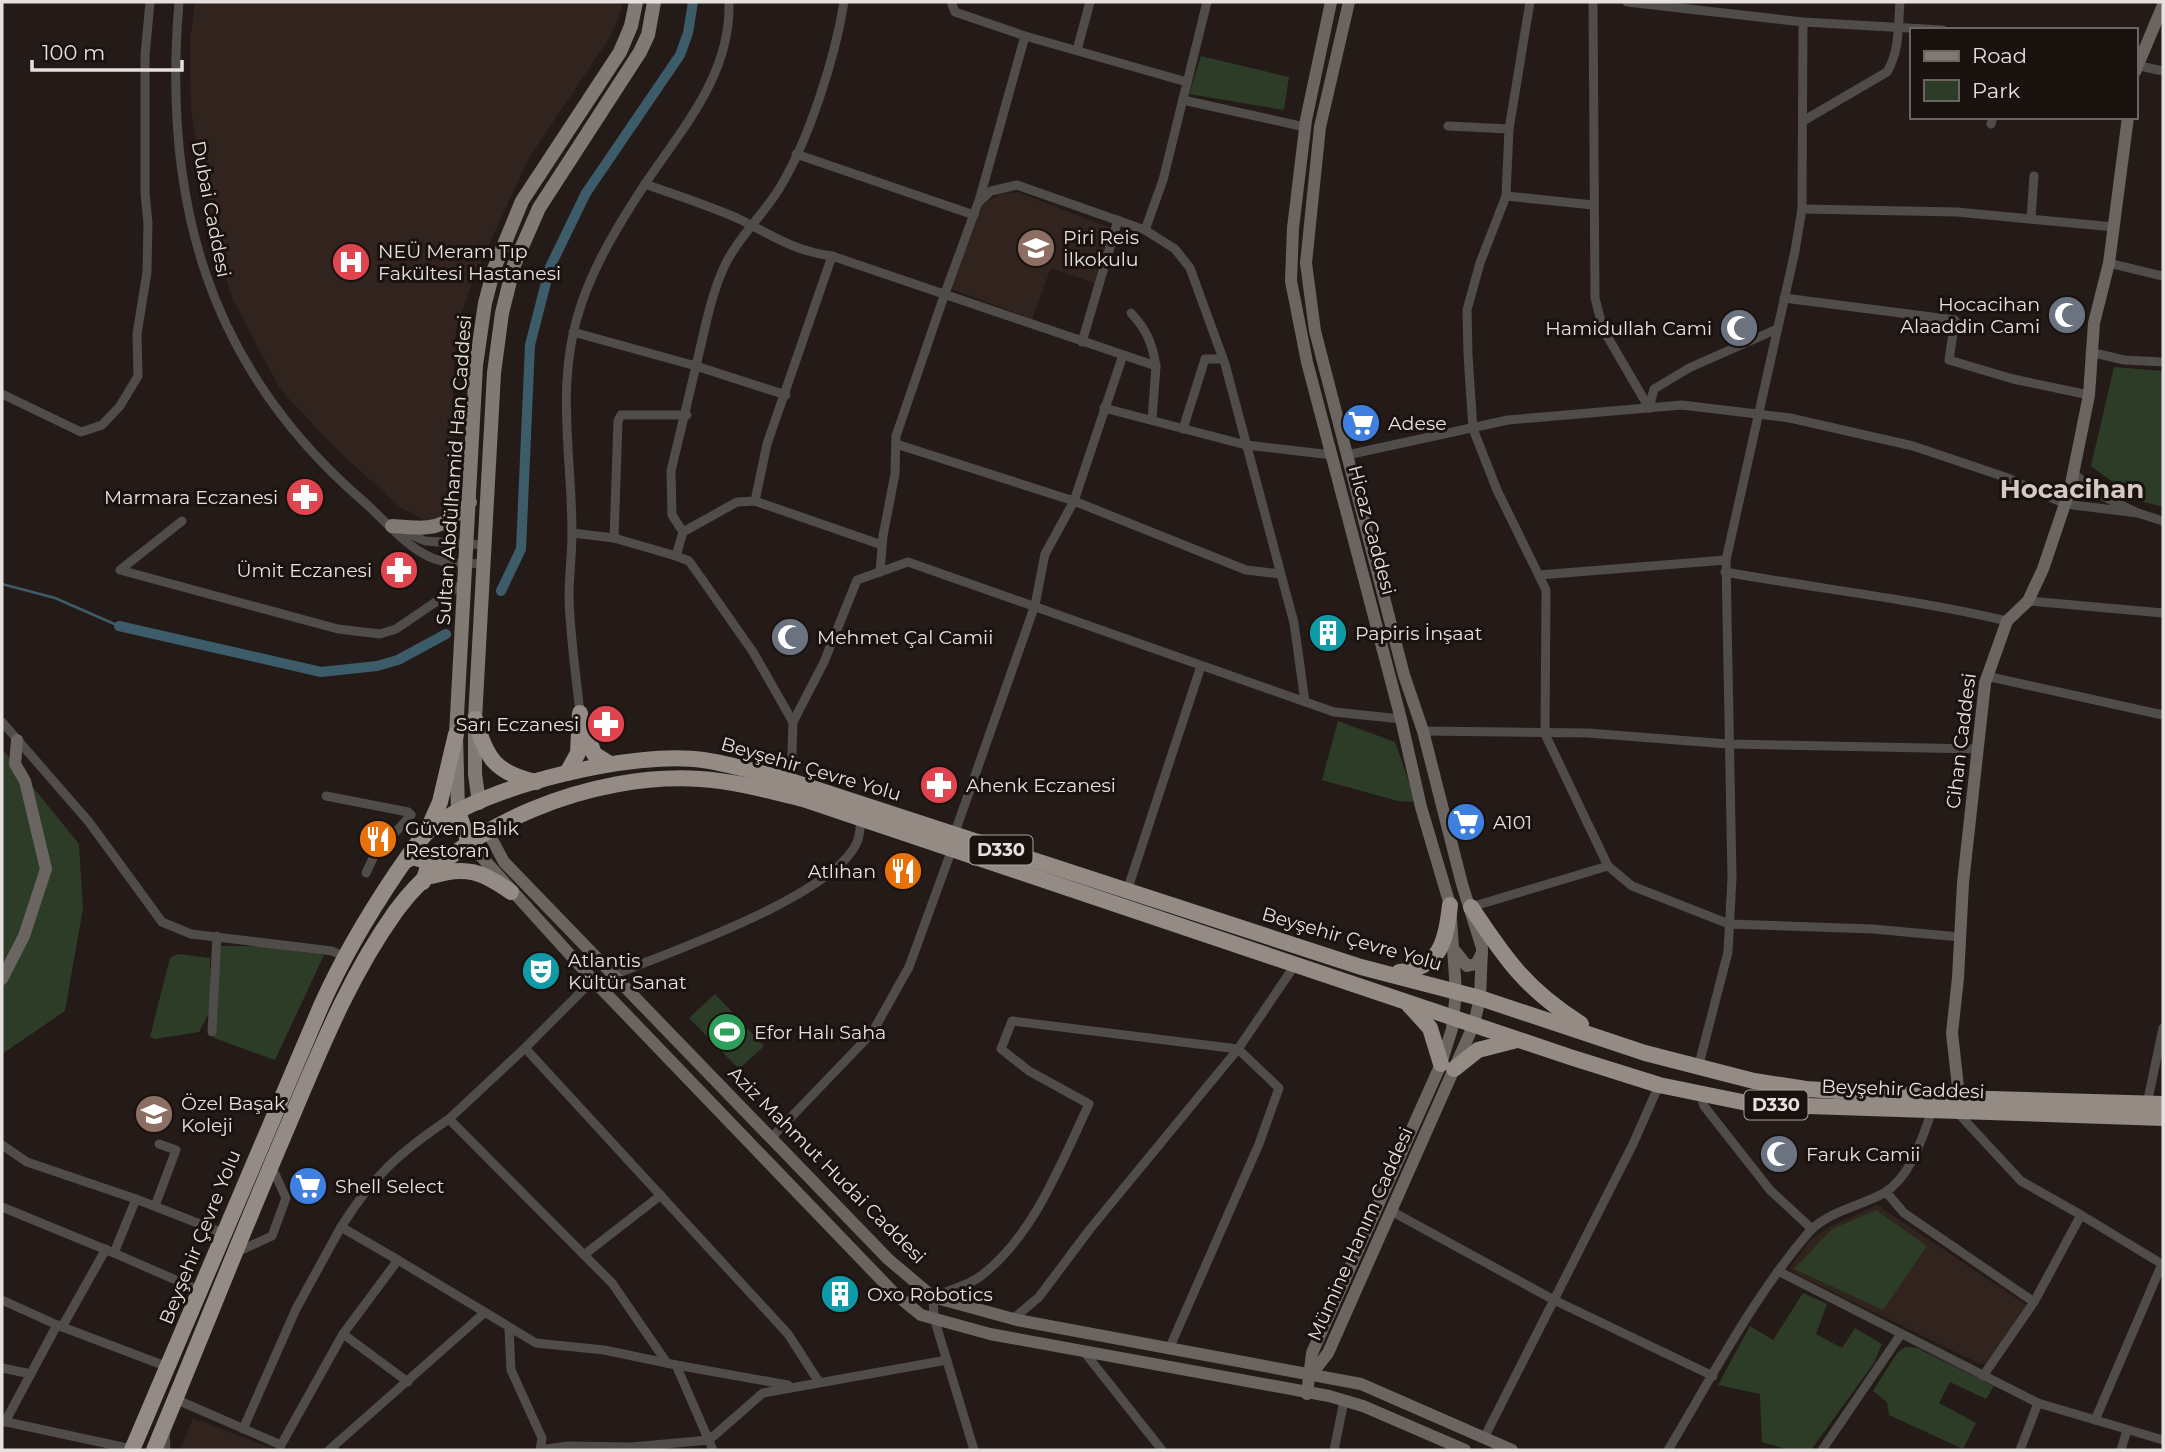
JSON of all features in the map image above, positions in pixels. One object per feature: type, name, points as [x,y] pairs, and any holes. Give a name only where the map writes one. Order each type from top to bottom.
[{"type":"highway","points":[[580,713],[594,754],[610,764]]},
{"type":"highway","points":[[568,773],[578,753],[580,713]]},
{"type":"highway","points":[[475,719],[483,746],[492,761],[509,774],[536,782]]},
{"type":"highway","points":[[426,834],[440,802],[456,734]]},
{"type":"highway","name":"Beyşehir Çevre Yolu","points":[[132,1450],[343,956],[426,834],[458,812],[536,782],[610,764],[647,759],[701,759],[790,781],[1296,965],[1405,1001]]},
{"type":"highway","name":"Beyşehir Çevre Yolu","points":[[153,1450],[232,1255],[345,994],[398,909],[425,880],[469,843],[533,810],[604,786],[652,779],[701,779],[803,799],[862,821],[953,842],[1127,891],[1385,973],[1480,998]]},
{"type":"highway","points":[[517,789],[509,800],[509,808],[519,813],[533,810]]},
{"type":"highway","points":[[479,803],[488,832]]},
{"type":"highway","points":[[458,812],[469,843]]},
{"type":"highway","points":[[405,862],[413,857],[426,862],[428,867],[425,880]]},
{"type":"highway","points":[[425,880],[449,870],[472,870],[490,877],[511,892]]},
{"type":"highway","points":[[1385,973],[1417,970],[1430,961],[1443,945],[1450,905]]},
{"type":"highway","points":[[1471,907],[1504,958],[1530,988],[1601,1037]]},
{"type":"highway","name":"Beyşehir Caddesi","points":[[1480,998],[1698,1068],[1806,1089],[1957,1105],[2163,1118]]},
{"type":"highway","points":[[1405,1001],[1430,1028],[1448,1067],[1478,1050],[1519,1040]]},
{"type":"highway","name":"Beyşehir Caddesi","points":[[1405,1001],[1658,1085],[1701,1096],[1752,1104],[1932,1111],[1957,1105],[2155,1104]]},
{"type":"main road","name":"Sultan Abdülhamid Han Caddesi","points":[[458,812],[456,734],[478,348],[494,269],[526,194],[624,44],[636,2]]},
{"type":"main road","name":"Sultan Abdülhamid Han Caddesi","points":[[479,803],[475,774],[475,719],[496,355],[502,313],[514,265],[545,198],[640,52],[648,35],[653,2]]},
{"type":"main road","points":[[392,526],[429,528],[443,525],[470,502]]},
{"type":"street","points":[[2,394],[81,432],[102,425],[120,406],[138,376],[137,334],[147,272],[145,55],[150,2]]},
{"type":"street","name":"Dubai Caddesi","points":[[179,2],[175,103],[181,167],[212,298],[265,395],[332,471],[414,547],[439,561],[484,564]]},
{"type":"street","points":[[580,713],[569,595],[572,533],[565,386],[573,332],[583,300],[611,240],[645,184],[705,96],[721,61],[729,26],[729,2]]},
{"type":"street","points":[[683,532],[672,515],[671,471],[687,415],[710,304],[724,265],[778,191],[796,154],[839,33],[844,2]]},
{"type":"street","points":[[951,2],[955,12],[1025,36],[1187,82]]},
{"type":"street","points":[[1077,50],[1090,2]]},
{"type":"street","points":[[1145,230],[1163,180],[1207,2]]},
{"type":"street","name":"Hicaz Caddesi","points":[[1331,2],[1305,127],[1293,228],[1291,281],[1307,362],[1401,719],[1421,807],[1450,905],[1456,992],[1448,1067]]},
{"type":"street","name":"Hicaz Caddesi","points":[[1349,2],[1320,127],[1306,263],[1315,331],[1346,455],[1482,953],[1480,998],[1474,1024]]},
{"type":"street","points":[[1530,2],[1509,129],[1506,196],[1480,263],[1467,310],[1473,429],[1497,490],[1546,590],[1545,734],[1608,866],[1632,887],[1729,924],[1873,929],[1961,937]]},
{"type":"street","points":[[1593,2],[1595,298],[1603,329],[1649,408]]},
{"type":"street","points":[[1627,2],[1803,22],[1925,28]]},
{"type":"street","points":[[1803,121],[1887,72],[1893,62],[1900,2]]},
{"type":"street","points":[[2137,65],[2163,5]]},
{"type":"street","points":[[1698,1068],[1728,951],[1732,878],[1726,560],[1802,209],[1803,22]]},
{"type":"street","points":[[880,572],[895,474],[896,444],[944,296],[974,215],[1025,36]]},
{"type":"street","points":[[2137,67],[2163,71]]},
{"type":"street","points":[[1182,100],[1305,127]]},
{"type":"street","name":"Cihan Caddesi","points":[[1957,1105],[1958,1087],[1952,1033],[1986,676],[2007,621],[2028,601],[2043,569],[2074,474],[2089,396],[2090,352],[2109,263],[2128,119]]},
{"type":"street","points":[[1448,126],[1509,129]]},
{"type":"street","points":[[796,154],[974,215]]},
{"type":"street","points":[[2031,219],[2034,176]]},
{"type":"street","points":[[645,184],[814,254],[832,256],[1156,366]]},
{"type":"street","points":[[978,202],[991,191],[1017,185],[1145,230],[1175,249],[1190,268],[1223,359],[1294,623],[1305,702]]},
{"type":"street","points":[[1506,196],[1593,205]]},
{"type":"street","points":[[1802,209],[1957,212],[2114,227]]},
{"type":"street","points":[[1082,342],[1118,220]]},
{"type":"street","points":[[755,501],[767,444],[832,256]]},
{"type":"street","points":[[2109,263],[2163,276]]},
{"type":"street","points":[[1784,298],[1955,320],[1949,360],[2013,379],[2089,396]]},
{"type":"street","points":[[1131,313],[1146,328],[1152,342],[1156,366],[1152,420]]},
{"type":"street","points":[[1649,408],[1654,389],[1689,368],[1777,329]]},
{"type":"street","points":[[573,332],[696,366],[786,395]]},
{"type":"street","points":[[2090,352],[2123,360],[2163,362]]},
{"type":"street","points":[[771,1138],[872,1033],[909,967],[1035,606],[1045,554],[1074,501],[1123,355]]},
{"type":"street","points":[[1183,429],[1205,359],[1223,359]]},
{"type":"street","points":[[1346,455],[1508,420],[1682,405],[1790,418],[1913,446],[2008,478],[2065,504],[2138,513]]},
{"type":"street","points":[[1104,408],[1246,445],[1332,455]]},
{"type":"street","points":[[614,538],[618,421],[621,415],[687,415]]},
{"type":"street","points":[[896,444],[1074,501],[1246,570],[1280,574]]},
{"type":"street","points":[[2074,474],[2101,495],[2138,513],[2163,521]]},
{"type":"street","points":[[676,556],[683,532],[737,502],[755,501],[883,545]]},
{"type":"street","points":[[183,521],[120,570],[338,629],[380,634],[396,629],[465,582]]},
{"type":"street","name":"Dubai Caddesi","points":[[392,526],[425,541],[485,545]]},
{"type":"street","points":[[572,533],[614,538],[689,561],[753,652],[793,722]]},
{"type":"street","points":[[1539,575],[1726,560]]},
{"type":"street","points":[[790,781],[793,722],[824,662],[857,580],[908,562],[1334,712],[1401,719]]},
{"type":"street","points":[[1725,572],[1837,592],[1933,603],[2007,621]]},
{"type":"street","points":[[2028,601],[2163,613]]},
{"type":"street","points":[[1127,891],[1201,666]]},
{"type":"street","points":[[1986,676],[2163,715]]},
{"type":"street","points":[[2,722],[89,822],[162,922],[191,933],[332,951],[343,956]]},
{"type":"street","points":[[1423,731],[1588,733],[1728,744],[1978,749]]},
{"type":"street","points":[[2,979],[24,936],[46,869],[25,781],[15,764],[17,740]]},
{"type":"street","points":[[326,796],[408,811],[411,815],[374,856],[366,873]]},
{"type":"street","points":[[616,974],[801,893],[838,865],[851,850],[857,842],[862,821]]},
{"type":"street","name":"Aziz Mahmut Hudai Caddesi","points":[[488,832],[504,862],[616,974],[888,1259],[933,1297],[1013,1319],[1361,1384],[1513,1450]]},
{"type":"street","name":"Aziz Mahmut Hudai Caddesi","points":[[469,843],[593,980],[894,1293],[922,1315],[990,1334],[1344,1401],[1465,1450]]},
{"type":"street","points":[[1471,907],[1608,866]]},
{"type":"street","points":[[212,1032],[217,936]]},
{"type":"street","points":[[1455,951],[1467,966],[1476,964],[1482,953]]},
{"type":"street","points":[[1013,1319],[1039,1297],[1090,1229],[1238,1049],[1296,965]]},
{"type":"street","points":[[243,1429],[296,1310],[365,1188],[389,1164],[449,1119],[593,980]]},
{"type":"street","points":[[974,1450],[934,1318],[933,1297],[980,1277],[1013,1247],[1057,1170],[1089,1104],[1029,1071],[1002,1049],[1012,1021],[1238,1049],[1279,1088],[1259,1144],[1170,1349]]},
{"type":"street","name":"Mümine Hanım Caddesi","points":[[1309,1376],[1312,1353],[1448,1067],[1474,1024]]},
{"type":"street","points":[[2155,1104],[2163,1028]]},
{"type":"street","points":[[525,1048],[788,1334],[819,1382]]},
{"type":"street","name":"Mümine Hanım Caddesi","points":[[1309,1376],[1328,1353],[1393,1212],[1448,1067]]},
{"type":"street","points":[[1485,1438],[1658,1085]]},
{"type":"street","points":[[1701,1096],[1704,1105],[1770,1190],[1812,1228]]},
{"type":"street","points":[[1957,1105],[2021,1181],[2163,1264],[2095,1420]]},
{"type":"street","points":[[1668,1450],[1778,1271],[1812,1228],[1848,1208],[1886,1192],[1902,1176],[1916,1153],[1932,1111]]},
{"type":"street","points":[[449,1119],[612,1283],[671,1364],[713,1450]]},
{"type":"street","points":[[155,1206],[176,1150],[159,1144]]},
{"type":"street","points":[[2,1145],[27,1162],[155,1206],[223,1233]]},
{"type":"street","points":[[232,1255],[272,1236],[286,1198],[271,1166]]},
{"type":"street","points":[[1886,1192],[1904,1213],[2034,1302]]},
{"type":"street","points":[[585,1254],[661,1195]]},
{"type":"street","points":[[132,1450],[3,1421],[60,1326],[110,1251],[135,1199]]},
{"type":"street","points":[[2,1207],[201,1291]]},
{"type":"street","points":[[1393,1212],[1554,1300],[1713,1376]]},
{"type":"street","points":[[1983,1376],[2034,1302],[2081,1214]]},
{"type":"street","points":[[341,1227],[536,1343],[604,1350],[793,1387]]},
{"type":"street","points":[[281,1446],[343,1334],[398,1260]]},
{"type":"street","points":[[1778,1271],[2038,1403],[2163,1440]]},
{"type":"street","points":[[2,1300],[60,1326],[169,1367]]},
{"type":"street","points":[[329,1450],[484,1314]]},
{"type":"street","points":[[509,1329],[511,1370],[542,1438],[540,1450],[567,1446],[632,1449],[709,1440],[762,1393],[947,1360]]},
{"type":"street","points":[[343,1334],[408,1382]]},
{"type":"street","points":[[1822,1450],[1901,1334]]},
{"type":"street","points":[[1085,1353],[1162,1450]]},
{"type":"street","points":[[2,1368],[32,1374]]},
{"type":"street","points":[[1307,1394],[1309,1376]]},
{"type":"street","points":[[175,1399],[292,1450]]},
{"type":"street","points":[[1334,1450],[1344,1401]]},
{"type":"street","points":[[2020,1450],[2038,1403]]},
{"type":"street","points":[[164,1425],[166,1450]]},
{"type":"street","points":[[2121,1450],[2127,1430]]},
{"type":"shaded area","name":"NEÜ Meram Tıp Fakültesi Hastanesi","points":[[195,2],[622,2],[612,34],[529,158],[474,277],[456,330],[447,512],[428,522],[400,507],[336,449],[280,389],[232,298],[216,246],[191,112],[190,40]]},
{"type":"shaded area","name":"Piri Reis İlkokulu","points":[[1018,192],[1111,228],[1096,284],[1051,268],[1032,319],[951,289],[983,204],[1000,194]]},
{"type":"shaded area","points":[[1877,1205],[2028,1306],[1988,1363],[1980,1364],[1794,1273],[1790,1268],[1809,1241],[1831,1226]]},
{"type":"shaded area","points":[[193,1418],[276,1450],[180,1450]]},
{"type":"green space","points":[[1201,56],[1289,77],[1284,110],[1189,94]]},
{"type":"green space","points":[[2114,367],[2163,371],[2163,507],[2137,500],[2091,466]]},
{"type":"green space","points":[[1338,721],[1395,742],[1416,802],[1398,801],[1322,780]]},
{"type":"green space","points":[[2,749],[79,844],[83,908],[65,1011],[2,1054]]},
{"type":"green space","points":[[221,946],[263,946],[324,955],[275,1060],[214,1038]]},
{"type":"green space","points":[[177,954],[210,958],[210,1011],[199,1032],[155,1039],[150,1037],[170,958]]},
{"type":"green space","name":"Efor Halı Saha","points":[[715,994],[764,1046],[739,1069],[689,1018]]},
{"type":"green space","points":[[1876,1210],[1927,1246],[1883,1310],[1794,1269],[1832,1229]]},
{"type":"green space","points":[[1803,1293],[1827,1304],[1816,1334],[1842,1348],[1855,1328],[1882,1344],[1874,1363],[1811,1450],[1790,1450],[1762,1442],[1760,1394],[1718,1385],[1750,1326],[1773,1340]]},
{"type":"green space","points":[[1905,1347],[1917,1348],[1994,1386],[1986,1399],[1950,1382],[1939,1403],[1976,1423],[1963,1449],[1889,1415],[1887,1402],[1873,1391],[1897,1353]]},
{"type":"waterway","points":[[501,591],[521,549],[530,345],[550,267],[586,193],[680,55],[688,33],[693,2]]},
{"type":"waterway","points":[[2,584],[55,598],[119,626]]},
{"type":"waterway","points":[[119,626],[321,672],[377,666],[398,660],[446,634]]},
{"type":"place","name":"Piri Reis İlkokulu","points":[[1036,248]]},
{"type":"place","name":"NEÜ Meram Tıp Fakültesi Hastanesi","points":[[351,262]]},
{"type":"place","name":"Hocacihan Alaaddin Cami","points":[[2067,315]]},
{"type":"place","name":"Hamidullah Cami","points":[[1739,328]]},
{"type":"place","name":"Adese","points":[[1361,423]]},
{"type":"place","name":"Marmara Eczanesi","points":[[305,497]]},
{"type":"place","name":"Ümit Eczanesi","points":[[399,570]]},
{"type":"place","name":"Papiris İnşaat","points":[[1328,633]]},
{"type":"place","name":"Mehmet Çal Camii","points":[[790,637]]},
{"type":"place","name":"Sarı Eczanesi","points":[[606,724]]},
{"type":"place","name":"Ahenk Eczanesi","points":[[939,785]]},
{"type":"place","name":"A101","points":[[1466,822]]},
{"type":"place","name":"Güven Balık Restoran","points":[[378,839]]},
{"type":"place","name":"Atlıhan","points":[[903,871]]},
{"type":"place","name":"Atlantis Kültür Sanat","points":[[541,971]]},
{"type":"place","name":"Efor Halı Saha","points":[[727,1032]]},
{"type":"place","name":"Özel Başak Koleji","points":[[154,1114]]},
{"type":"place","name":"Faruk Camii","points":[[1779,1154]]},
{"type":"place","name":"Shell Select","points":[[308,1186]]},
{"type":"place","name":"Oxo Robotics","points":[[840,1294]]},
{"type":"district","name":"Hocacihan","points":[[2072,489]]}]
